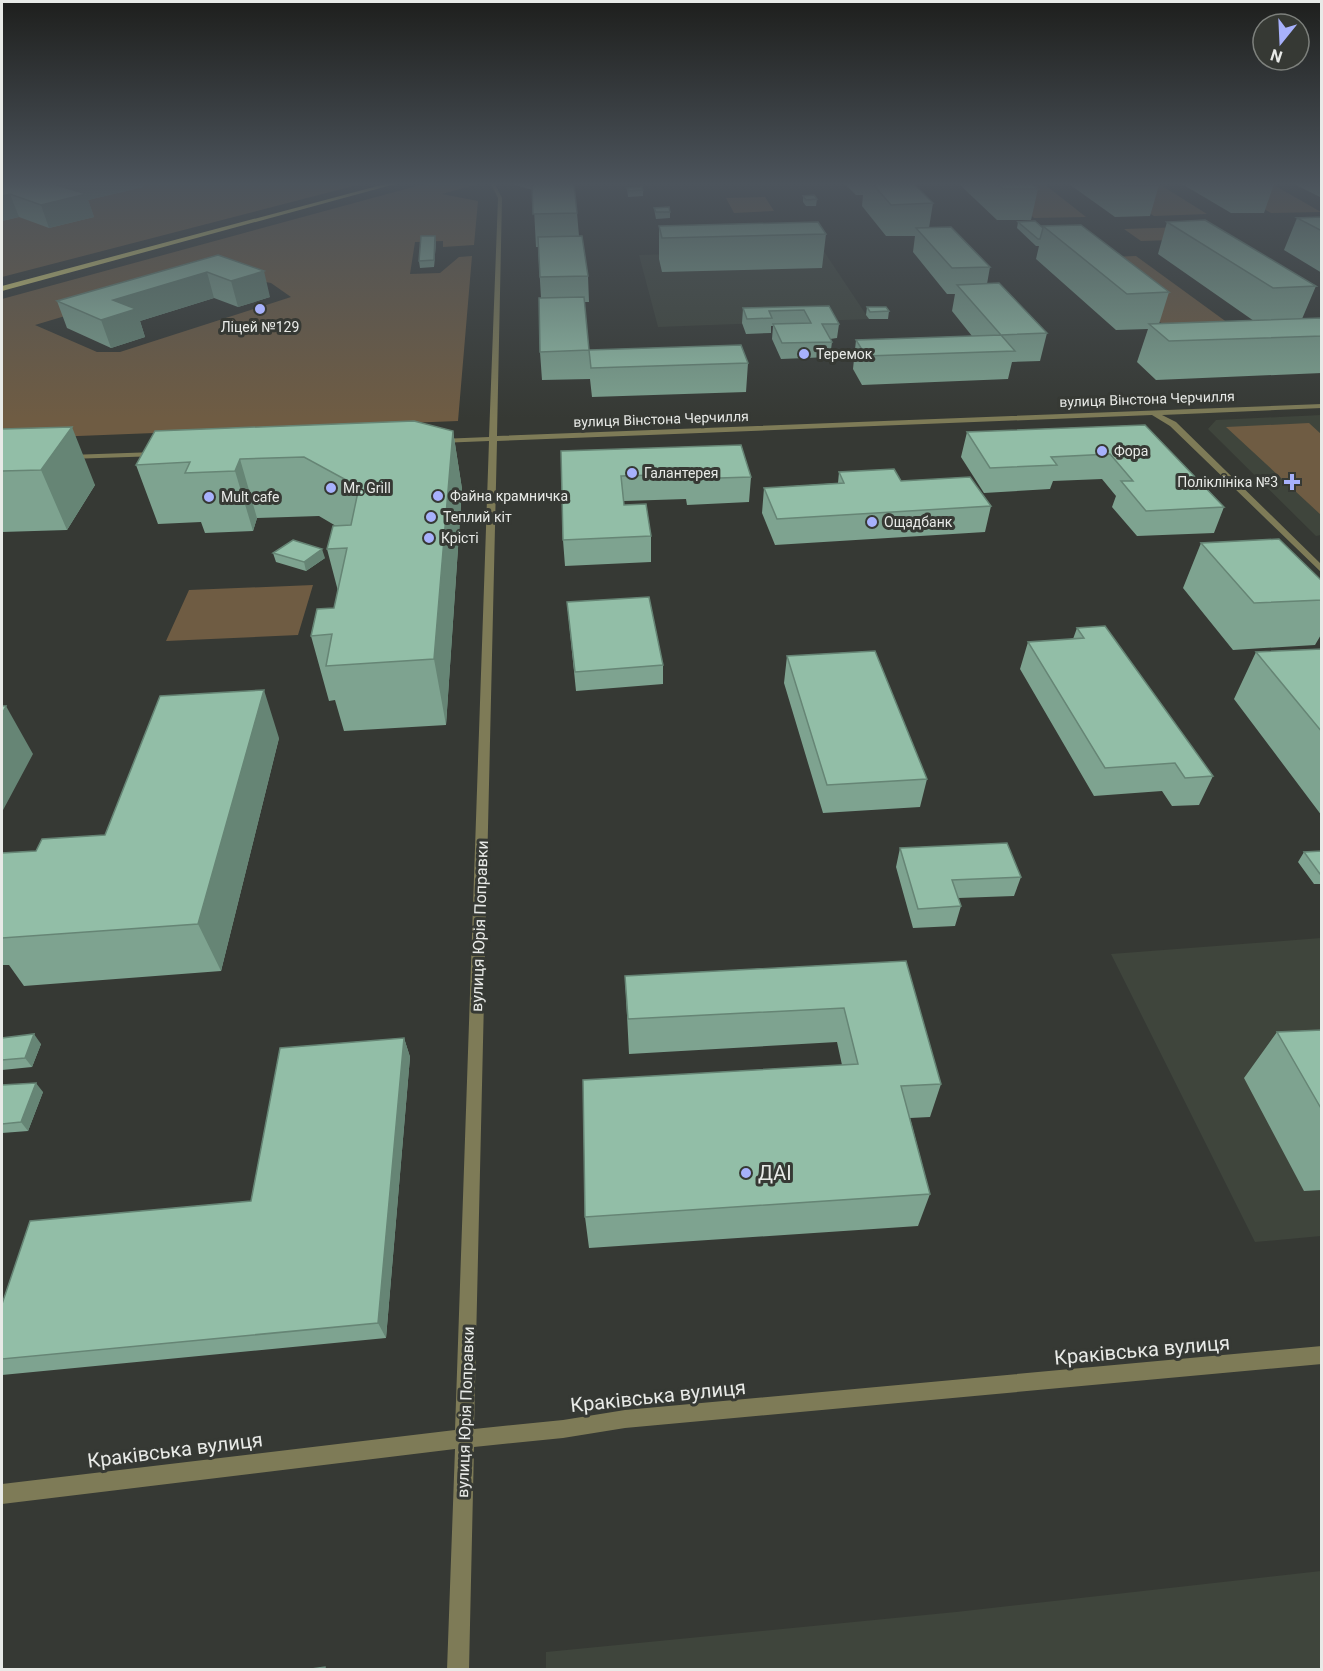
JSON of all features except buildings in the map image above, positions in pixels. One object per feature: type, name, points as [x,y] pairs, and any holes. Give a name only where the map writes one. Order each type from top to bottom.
[{"type":"highway","points":[[2,289],[102,262]]},
{"type":"street","name":"вулиця Юрія Поправки","points":[[458,1670],[498,262]]},
{"type":"street","name":"вулиця Вінстона Черчилля","points":[[433,442],[1322,405]]},
{"type":"street","points":[[1151,412],[1173,424],[1322,570]]},
{"type":"street","points":[[60,458],[166,453]]},
{"type":"street","name":"Краківська вулиця","points":[[2,1494],[563,1429],[625,1419],[1322,1355]]},
{"type":"shaded area","points":[[2,262],[60,262],[2,277]]},
{"type":"shaded area","name":"Ліцей №129","points":[[138,262],[412,262],[410,274],[440,273],[453,262],[471,262],[458,421],[2,439],[2,299]],"holes":[[[212,272],[271,283],[291,297],[120,352],[97,352],[35,325]]]},
{"type":"shaded area","points":[[641,262],[831,262],[869,319],[658,327]]},
{"type":"shaded area","points":[[1086,262],[1144,262],[1228,323],[1165,326]]},
{"type":"shaded area","name":"Поліклініка №3","points":[[1321,415],[1321,535],[1316,536],[1208,429],[1216,420]]},
{"type":"shaded area","points":[[1309,423],[1321,434],[1321,515],[1226,427]]},
{"type":"shaded area","points":[[313,585],[298,635],[166,641],[189,590]]},
{"type":"shaded area","points":[[1321,938],[1321,1236],[1255,1242],[1111,954]]},
{"type":"shaded area","points":[[1321,1571],[1321,1669],[546,1669],[546,1652],[956,1612]]},
{"type":"place","name":"Ліцей №129","points":[[260,309]]},
{"type":"place","name":"Теремок","points":[[804,354]]},
{"type":"place","name":"Фора","points":[[1102,451]]},
{"type":"place","name":"Галантерея","points":[[632,473]]},
{"type":"place","name":"Поліклініка №3","points":[[1292,482]]},
{"type":"place","name":"Mr. Grill","points":[[331,488]]},
{"type":"place","name":"Файна крамничка","points":[[438,496]]},
{"type":"place","name":"Mult cafe","points":[[209,497]]},
{"type":"place","name":"Теплий кіт","points":[[431,517]]},
{"type":"place","name":"Ощадбанк","points":[[872,522]]},
{"type":"place","name":"Крісті","points":[[429,538]]},
{"type":"place","name":"ДАІ","points":[[746,1173]]}]
